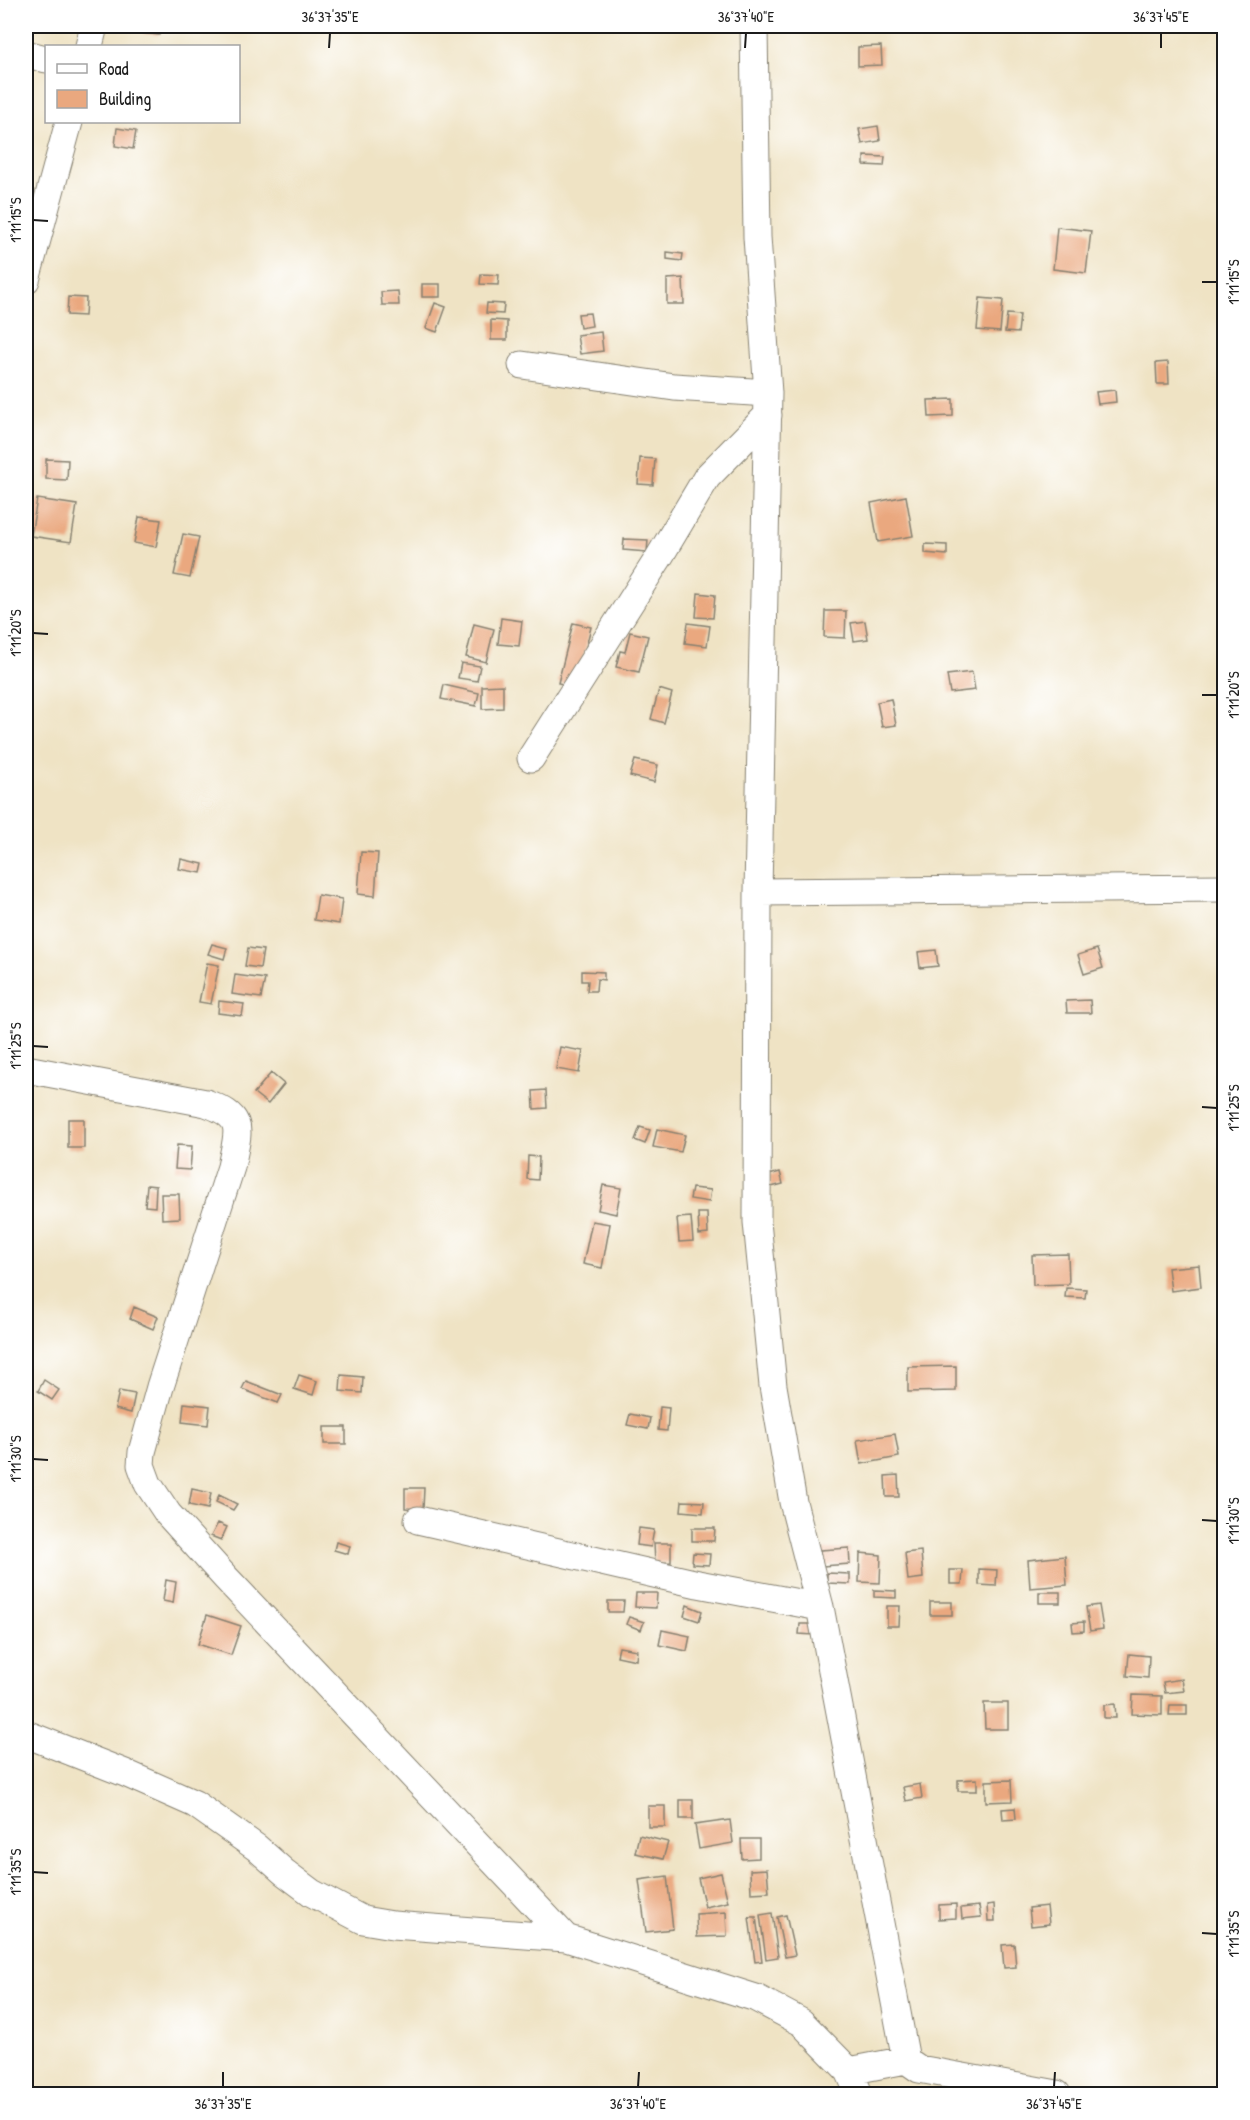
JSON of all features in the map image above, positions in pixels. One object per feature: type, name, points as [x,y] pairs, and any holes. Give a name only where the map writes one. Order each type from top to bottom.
[{"type":"street","points":[[89,45],[94,26]]},
{"type":"street","points":[[754,26],[757,237],[768,404],[758,892],[757,1222],[774,1386],[793,1502],[820,1607],[906,2060],[919,2069],[1057,2094]]},
{"type":"street","points":[[26,54],[45,59]]},
{"type":"street","points":[[26,280],[69,123]]},
{"type":"street","points":[[522,365],[674,387],[768,404]]},
{"type":"street","points":[[531,758],[658,559],[707,477],[768,404]]},
{"type":"street","points":[[758,892],[1224,888]]},
{"type":"street","points":[[26,1069],[206,1103],[234,1117],[238,1130],[231,1167],[160,1387],[142,1452],[141,1465],[148,1484],[168,1514],[225,1577],[567,1938]]},
{"type":"street","points":[[418,1520],[698,1584],[820,1607]]},
{"type":"street","points":[[26,1734],[125,1773],[195,1804],[257,1848],[312,1893],[363,1920],[393,1925],[567,1938],[756,1998],[801,2022],[854,2083],[906,2060]]},
{"type":"building","points":[[143,26],[160,26],[159,35],[142,33]]},
{"type":"building","points":[[881,46],[882,65],[858,66],[858,47]]},
{"type":"building","points":[[878,126],[880,141],[862,144],[859,129]]},
{"type":"building","points":[[117,128],[136,131],[133,149],[115,146]]},
{"type":"building","points":[[864,156],[885,157],[884,166],[864,165]]},
{"type":"building","points":[[1057,227],[1091,231],[1086,273],[1053,269]]},
{"type":"building","points":[[667,252],[683,254],[682,261],[667,259]]},
{"type":"building","points":[[481,274],[499,275],[498,285],[480,284]]},
{"type":"building","points":[[683,278],[684,304],[667,304],[667,279]]},
{"type":"building","points":[[422,284],[440,284],[440,297],[422,297]]},
{"type":"building","points":[[398,291],[399,305],[382,305],[381,292]]},
{"type":"building","points":[[68,297],[86,298],[85,316],[67,315]]},
{"type":"building","points":[[980,298],[1003,300],[1000,332],[977,330]]},
{"type":"building","points":[[435,303],[446,307],[437,332],[426,328]]},
{"type":"building","points":[[487,303],[504,304],[503,314],[486,313]]},
{"type":"building","points":[[590,313],[592,326],[580,328],[578,314]]},
{"type":"building","points":[[1007,314],[1020,315],[1018,333],[1005,332]]},
{"type":"building","points":[[491,320],[507,321],[507,340],[491,340]]},
{"type":"building","points":[[601,332],[603,351],[580,354],[577,335]]},
{"type":"building","points":[[1168,362],[1169,384],[1157,384],[1156,363]]},
{"type":"building","points":[[1115,390],[1116,402],[1098,404],[1096,392]]},
{"type":"building","points":[[953,399],[953,416],[929,417],[928,400]]},
{"type":"building","points":[[640,458],[655,459],[653,485],[638,484]]},
{"type":"building","points":[[46,459],[68,460],[67,480],[46,479]]},
{"type":"building","points":[[906,496],[913,536],[878,542],[871,503]]},
{"type":"building","points":[[37,499],[77,505],[71,542],[31,536]]},
{"type":"building","points":[[139,517],[161,520],[156,547],[134,543]]},
{"type":"building","points":[[183,534],[199,537],[190,578],[174,575]]},
{"type":"building","points":[[624,539],[648,540],[647,552],[623,550]]},
{"type":"building","points":[[925,544],[947,545],[947,555],[925,553]]},
{"type":"building","points":[[698,593],[715,595],[713,618],[696,617]]},
{"type":"building","points":[[825,611],[846,611],[845,638],[824,637]]},
{"type":"building","points":[[501,618],[522,621],[519,646],[498,644]]},
{"type":"building","points":[[865,621],[868,639],[854,641],[851,623]]},
{"type":"building","points":[[573,623],[591,627],[576,687],[558,683]]},
{"type":"building","points":[[688,623],[710,626],[707,646],[685,643]]},
{"type":"building","points":[[474,624],[494,629],[486,662],[466,657]]},
{"type":"building","points":[[630,632],[648,636],[639,672],[616,667],[620,651],[625,652]]},
{"type":"building","points":[[461,663],[480,666],[477,681],[458,678]]},
{"type":"building","points":[[972,672],[975,690],[950,693],[947,675]]},
{"type":"building","points":[[444,685],[479,693],[476,706],[441,699]]},
{"type":"building","points":[[503,685],[503,708],[482,709],[482,686]]},
{"type":"building","points":[[659,689],[672,693],[664,723],[651,719]]},
{"type":"building","points":[[891,699],[896,725],[882,727],[877,702]]},
{"type":"building","points":[[635,760],[658,765],[654,782],[630,776]]},
{"type":"building","points":[[361,852],[378,853],[375,896],[358,894]]},
{"type":"building","points":[[181,859],[203,864],[201,873],[179,869]]},
{"type":"building","points":[[318,895],[342,899],[339,924],[314,920]]},
{"type":"building","points":[[212,944],[227,948],[224,959],[208,954]]},
{"type":"building","points":[[248,948],[263,950],[260,968],[245,966]]},
{"type":"building","points":[[1097,949],[1103,968],[1084,974],[1078,955]]},
{"type":"building","points":[[936,950],[938,966],[920,968],[918,952]]},
{"type":"building","points":[[207,963],[219,965],[211,1004],[199,1002]]},
{"type":"building","points":[[582,971],[604,972],[604,980],[597,979],[596,991],[587,991],[588,981],[582,981]]},
{"type":"building","points":[[235,975],[265,979],[261,998],[232,994]]},
{"type":"building","points":[[1090,1000],[1091,1013],[1067,1013],[1066,1001]]},
{"type":"building","points":[[219,1001],[244,1004],[242,1016],[218,1013]]},
{"type":"building","points":[[560,1047],[583,1051],[579,1073],[556,1069]]},
{"type":"building","points":[[271,1073],[284,1084],[268,1104],[254,1093]]},
{"type":"building","points":[[546,1090],[547,1108],[534,1109],[533,1091]]},
{"type":"building","points":[[68,1119],[84,1119],[84,1148],[68,1148]]},
{"type":"building","points":[[640,1127],[650,1130],[645,1144],[635,1140]]},
{"type":"building","points":[[657,1129],[685,1135],[681,1152],[653,1147]]},
{"type":"building","points":[[177,1145],[192,1146],[190,1170],[175,1169]]},
{"type":"building","points":[[528,1156],[539,1157],[538,1180],[527,1179]]},
{"type":"building","points":[[780,1172],[783,1184],[771,1187],[769,1175]]},
{"type":"building","points":[[147,1185],[156,1186],[155,1207],[145,1206]]},
{"type":"building","points":[[603,1185],[621,1188],[616,1214],[598,1210]]},
{"type":"building","points":[[692,1188],[711,1190],[709,1202],[690,1199]]},
{"type":"building","points":[[161,1194],[179,1194],[180,1218],[162,1219]]},
{"type":"building","points":[[698,1213],[707,1213],[708,1234],[699,1235]]},
{"type":"building","points":[[691,1217],[693,1241],[679,1242],[677,1218]]},
{"type":"building","points":[[592,1221],[610,1224],[602,1268],[583,1264]]},
{"type":"building","points":[[1068,1254],[1069,1284],[1033,1285],[1032,1255]]},
{"type":"building","points":[[1199,1265],[1201,1287],[1171,1291],[1168,1268]]},
{"type":"building","points":[[1066,1288],[1086,1289],[1085,1298],[1065,1297]]},
{"type":"building","points":[[134,1307],[158,1317],[153,1329],[130,1319]]},
{"type":"building","points":[[956,1366],[956,1391],[908,1392],[908,1367]]},
{"type":"building","points":[[299,1375],[317,1381],[313,1395],[294,1389]]},
{"type":"building","points":[[341,1375],[363,1377],[362,1393],[340,1391]]},
{"type":"building","points":[[44,1380],[59,1390],[52,1400],[38,1391]]},
{"type":"building","points":[[246,1381],[282,1395],[278,1403],[242,1389]]},
{"type":"building","points":[[119,1391],[135,1394],[131,1413],[115,1409]]},
{"type":"building","points":[[184,1403],[210,1406],[208,1425],[182,1422]]},
{"type":"building","points":[[660,1407],[669,1408],[667,1431],[658,1430]]},
{"type":"building","points":[[630,1414],[650,1418],[648,1429],[627,1425]]},
{"type":"building","points":[[324,1427],[346,1427],[346,1444],[324,1444]]},
{"type":"building","points":[[895,1434],[899,1457],[861,1464],[857,1440]]},
{"type":"building","points":[[898,1475],[899,1497],[886,1497],[885,1476]]},
{"type":"building","points":[[405,1488],[424,1488],[423,1509],[405,1508]]},
{"type":"building","points":[[192,1489],[211,1493],[208,1509],[189,1505]]},
{"type":"building","points":[[219,1495],[237,1504],[233,1510],[216,1502]]},
{"type":"building","points":[[682,1501],[704,1502],[703,1513],[681,1511]]},
{"type":"building","points":[[218,1523],[227,1527],[221,1540],[211,1536]]},
{"type":"building","points":[[639,1528],[654,1530],[651,1547],[637,1545]]},
{"type":"building","points":[[692,1528],[715,1528],[714,1541],[692,1541]]},
{"type":"building","points":[[336,1542],[350,1546],[348,1554],[334,1550]]},
{"type":"building","points":[[654,1543],[671,1543],[671,1562],[655,1563]]},
{"type":"building","points":[[849,1548],[850,1564],[822,1566],[820,1550]]},
{"type":"building","points":[[921,1551],[923,1578],[908,1580],[905,1553]]},
{"type":"building","points":[[693,1553],[710,1554],[709,1565],[692,1564]]},
{"type":"building","points":[[860,1553],[881,1555],[880,1583],[859,1582]]},
{"type":"building","points":[[1065,1556],[1067,1585],[1030,1588],[1028,1560]]},
{"type":"building","points":[[979,1569],[997,1570],[996,1586],[979,1585]]},
{"type":"building","points":[[950,1570],[963,1570],[962,1584],[950,1584]]},
{"type":"building","points":[[827,1573],[850,1574],[850,1584],[827,1583]]},
{"type":"building","points":[[166,1580],[176,1582],[173,1603],[163,1601]]},
{"type":"building","points":[[874,1590],[896,1591],[896,1598],[874,1597]]},
{"type":"building","points":[[1039,1592],[1060,1592],[1060,1603],[1039,1603]]},
{"type":"building","points":[[636,1593],[657,1593],[656,1608],[635,1607]]},
{"type":"building","points":[[608,1601],[624,1601],[623,1612],[608,1612]]},
{"type":"building","points":[[930,1602],[952,1602],[952,1615],[930,1615]]},
{"type":"building","points":[[687,1605],[702,1611],[699,1621],[684,1616]]},
{"type":"building","points":[[1099,1605],[1103,1629],[1090,1631],[1086,1607]]},
{"type":"building","points":[[887,1606],[900,1606],[899,1626],[887,1626]]},
{"type":"building","points":[[207,1615],[241,1626],[231,1655],[198,1644]]},
{"type":"building","points":[[629,1617],[644,1622],[641,1630],[626,1624]]},
{"type":"building","points":[[1084,1622],[1084,1631],[1073,1632],[1072,1623]]},
{"type":"building","points":[[800,1624],[814,1624],[814,1635],[799,1634]]},
{"type":"building","points":[[662,1630],[690,1636],[687,1651],[659,1645]]},
{"type":"building","points":[[619,1647],[637,1650],[636,1660],[617,1656]]},
{"type":"building","points":[[1129,1654],[1149,1656],[1148,1678],[1127,1676]]},
{"type":"building","points":[[1182,1679],[1184,1691],[1165,1693],[1163,1682]]},
{"type":"building","points":[[1133,1695],[1162,1696],[1162,1715],[1132,1714]]},
{"type":"building","points":[[984,1703],[1008,1703],[1008,1729],[985,1729]]},
{"type":"building","points":[[1115,1704],[1116,1718],[1104,1718],[1104,1705]]},
{"type":"building","points":[[1170,1705],[1187,1705],[1187,1715],[1169,1715]]},
{"type":"building","points":[[977,1779],[977,1791],[958,1791],[958,1780]]},
{"type":"building","points":[[1011,1780],[1012,1801],[986,1802],[986,1781]]},
{"type":"building","points":[[920,1784],[922,1798],[906,1801],[903,1787]]},
{"type":"building","points":[[680,1800],[693,1800],[693,1819],[680,1819]]},
{"type":"building","points":[[648,1806],[665,1806],[665,1827],[648,1827]]},
{"type":"building","points":[[1015,1808],[1016,1819],[1003,1820],[1002,1809]]},
{"type":"building","points":[[730,1820],[733,1843],[699,1849],[695,1825]]},
{"type":"building","points":[[639,1835],[668,1842],[663,1859],[635,1853]]},
{"type":"building","points":[[741,1839],[759,1839],[759,1858],[742,1859]]},
{"type":"building","points":[[767,1869],[769,1892],[751,1893],[750,1870]]},
{"type":"building","points":[[721,1873],[728,1902],[705,1907],[698,1878]]},
{"type":"building","points":[[667,1876],[673,1929],[646,1932],[639,1880]]},
{"type":"building","points":[[956,1904],[956,1918],[939,1919],[939,1905]]},
{"type":"building","points":[[994,1904],[995,1921],[988,1921],[987,1905]]},
{"type":"building","points":[[979,1906],[981,1917],[962,1919],[961,1908]]},
{"type":"building","points":[[1047,1906],[1049,1924],[1031,1926],[1029,1908]]},
{"type":"building","points":[[726,1912],[727,1936],[697,1937],[696,1914]]},
{"type":"building","points":[[772,1913],[778,1957],[766,1959],[760,1915]]},
{"type":"building","points":[[786,1915],[795,1955],[785,1957],[777,1917]]},
{"type":"building","points":[[749,1917],[756,1917],[762,1961],[755,1962]]},
{"type":"building","points":[[1014,1944],[1016,1967],[1004,1968],[1002,1945]]}]
